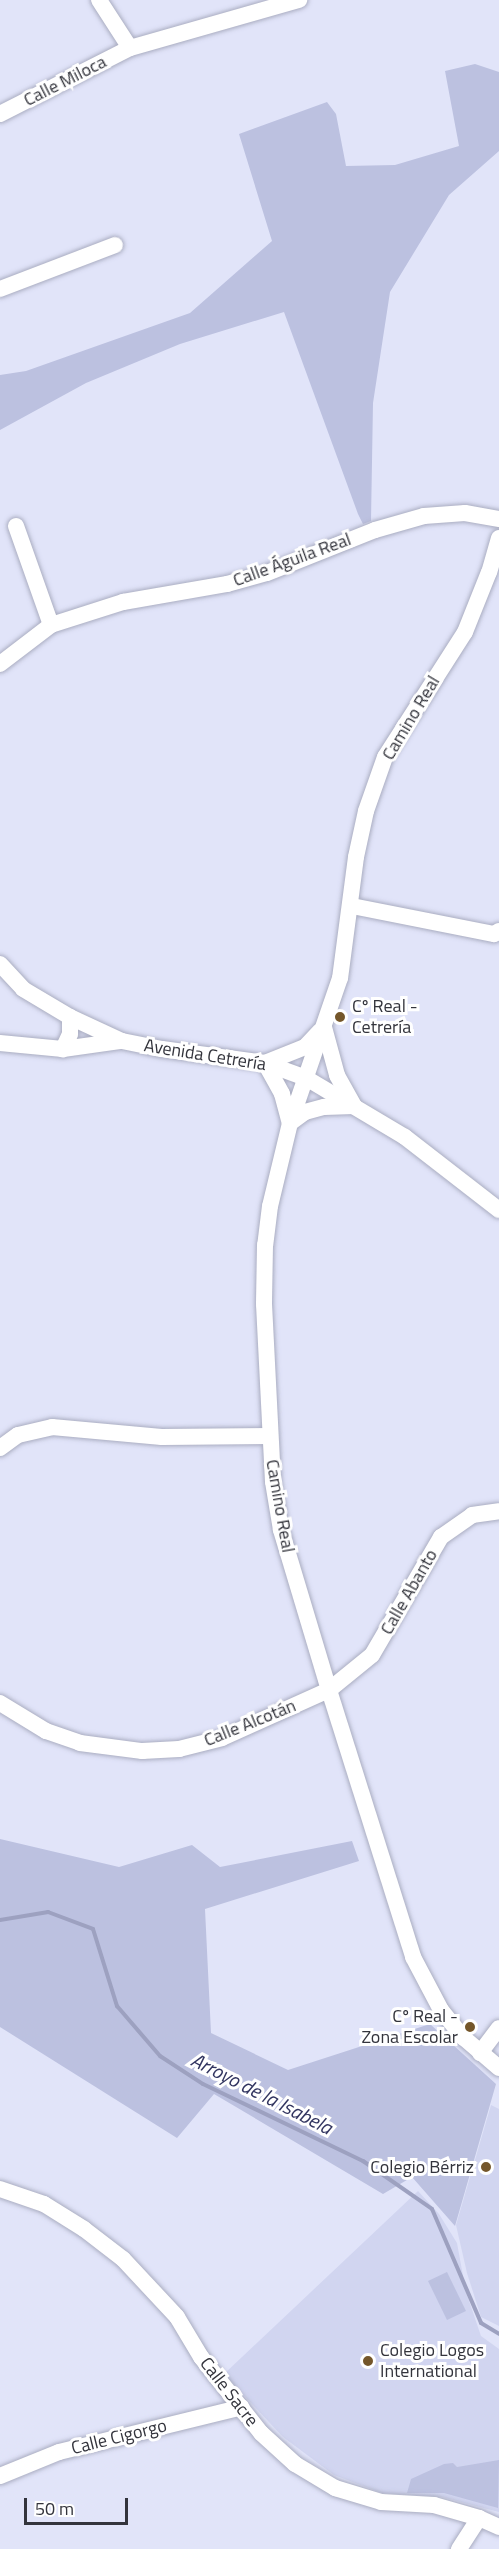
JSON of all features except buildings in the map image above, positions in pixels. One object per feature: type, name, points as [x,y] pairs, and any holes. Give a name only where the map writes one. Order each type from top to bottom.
[{"type":"street","name":"Calle Miloca","points":[[99,0],[130,48]]},
{"type":"street","name":"Calle Miloca","points":[[0,114],[130,48],[299,0]]},
{"type":"street","points":[[0,289],[115,245]]},
{"type":"street","name":"Calle Águila Real","points":[[0,664],[51,625],[123,602],[228,584],[267,573],[375,530],[424,516],[465,513],[499,519]]},
{"type":"street","points":[[16,526],[51,625]]},
{"type":"street","name":"Camino Real","points":[[499,538],[489,572],[465,632],[385,758],[366,811],[356,857],[340,978],[290,1123],[270,1206],[265,1245],[269,1436],[281,1530],[413,1957],[441,2010],[480,2053],[499,2068]]},
{"type":"street","points":[[351,906],[494,934],[499,931]]},
{"type":"street","name":"Avenida Cetrería","points":[[0,964],[23,989],[70,1017],[122,1041],[162,1049],[265,1063],[306,1078],[405,1137],[499,1210]]},
{"type":"street","points":[[63,1049],[70,1034],[70,1017]]},
{"type":"street","points":[[324,1027],[337,1075],[354,1106],[324,1107],[305,1112],[290,1123],[282,1094],[265,1063],[304,1047],[324,1027]]},
{"type":"street","points":[[0,1043],[63,1049],[122,1041]]},
{"type":"street","points":[[0,1448],[18,1435],[52,1427],[162,1437],[269,1436]]},
{"type":"street","name":"Calle Abanto","points":[[329,1690],[372,1655],[441,1537],[472,1515],[499,1511]]},
{"type":"street","name":"Calle Alcotán","points":[[0,1703],[46,1731],[80,1743],[142,1751],[179,1749],[222,1738],[329,1690]]},
{"type":"street","points":[[480,2053],[499,2028]]},
{"type":"street","name":"Calle Sacre","points":[[0,2189],[44,2205],[84,2229],[123,2259],[177,2317],[201,2357],[261,2433],[296,2464],[335,2488],[381,2502],[434,2505],[480,2518],[499,2527]]},
{"type":"street","name":"Calle Cigorgo","points":[[0,2476],[59,2452],[242,2407]]},
{"type":"street","points":[[459,2549],[480,2518]]},
{"type":"shaded area","points":[[475,64],[499,72],[499,151],[449,195],[390,292],[373,403],[371,521],[363,524],[358,514],[284,312],[180,344],[86,383],[0,430],[0,375],[26,371],[190,313],[272,241],[239,134],[327,102],[336,114],[346,166],[395,165],[459,146],[445,71]]},
{"type":"shaded area","points":[[0,1839],[119,1867],[192,1845],[220,1867],[352,1841],[359,1861],[205,1909],[211,2033],[288,2070],[430,2024],[496,2084],[455,2226],[412,2177],[383,2194],[214,2094],[177,2138],[0,2027]]},
{"type":"shaded area","name":"Colegio Bérriz","points":[[491,2105],[499,2109],[499,2326],[481,2317],[467,2273],[456,2225]]},
{"type":"shaded area","name":"Colegio Logos International","points":[[418,2191],[439,2214],[457,2243],[466,2292],[481,2336],[499,2349],[499,2512],[442,2497],[382,2493],[334,2475],[283,2437],[224,2374]]},
{"type":"shaded area","points":[[447,2272],[466,2311],[447,2320],[428,2281]]},
{"type":"shaded area","points":[[499,2460],[498,2508],[444,2493],[407,2493],[411,2479],[444,2464],[453,2463],[457,2467]]},
{"type":"waterway","name":"Arroyo de la Isabela","points":[[0,1920],[48,1912],[93,1929],[117,2006],[160,2056],[203,2084],[363,2161],[432,2209],[481,2323],[499,2334]]},
{"type":"place","name":"Cº Real - Cetrería","points":[[340,1017]]},
{"type":"place","name":"Cº Real - Zona Escolar","points":[[470,2027]]},
{"type":"place","name":"Colegio Bérriz","points":[[486,2167]]},
{"type":"place","name":"Colegio Logos International","points":[[368,2361]]}]
